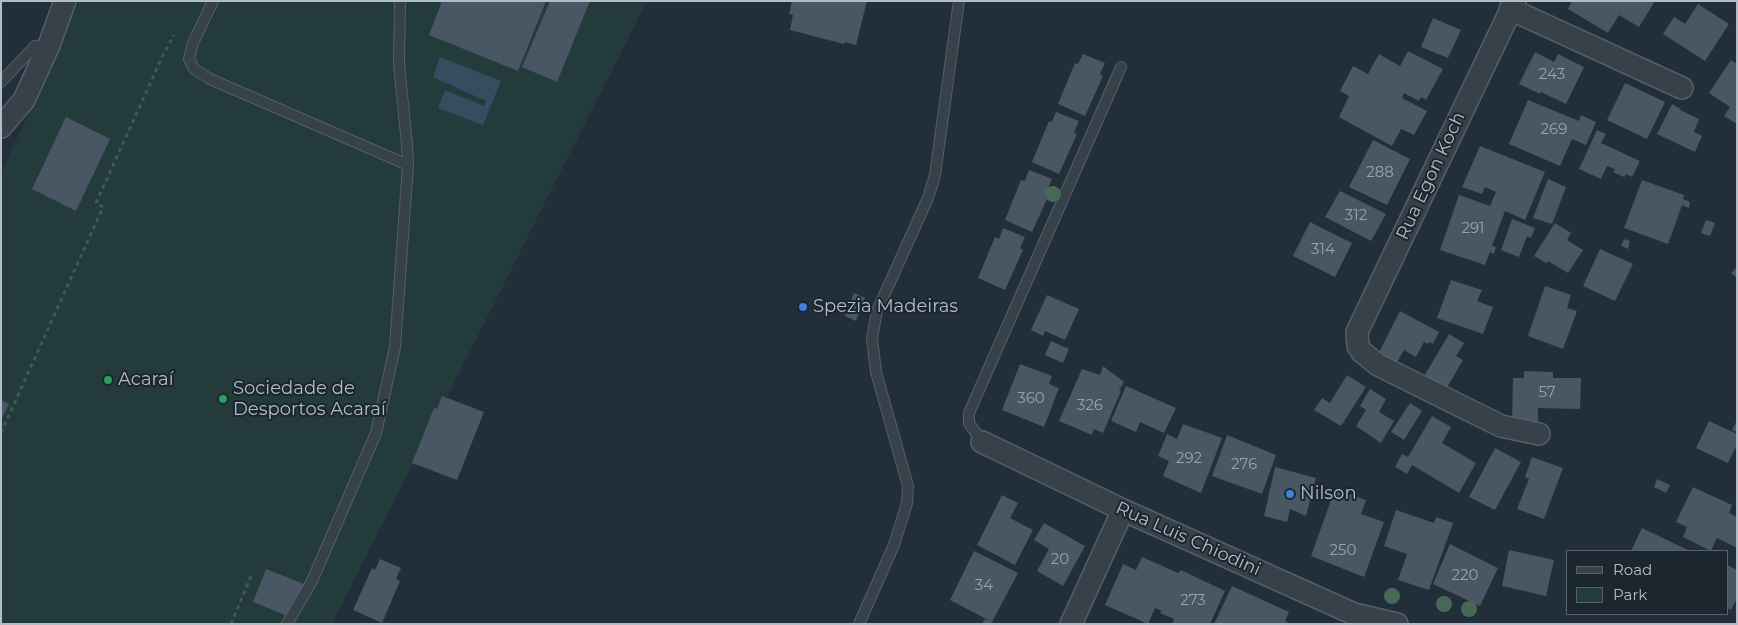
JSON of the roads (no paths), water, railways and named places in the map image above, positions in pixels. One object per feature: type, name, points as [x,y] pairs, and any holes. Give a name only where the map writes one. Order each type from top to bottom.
[{"type":"street","points":[[1,127],[24,100],[48,46],[64,1]]},
{"type":"street","points":[[1513,5],[1682,88]]},
{"type":"street","name":"Rua Egon Koch","points":[[1513,5],[1357,332],[1358,346],[1362,352],[1378,365],[1501,426],[1539,434]]},
{"type":"street","name":"Rua Luis Chiodini","points":[[982,442],[1352,619],[1397,624]]},
{"type":"street","points":[[1071,624],[1123,510]]},
{"type":"lane","points":[[213,1],[189,59],[194,69],[218,83],[408,165]]},
{"type":"lane","points":[[287,624],[312,581],[376,433],[395,347],[408,165],[399,64],[400,1]]},
{"type":"lane","points":[[859,624],[894,545],[907,503],[908,486],[876,372],[872,338],[877,311],[928,198],[935,175],[959,1]]},
{"type":"lane","points":[[1,82],[36,46],[48,46]]},
{"type":"lane","points":[[982,442],[969,423],[969,413],[1121,67]]},
{"type":"water","points":[[440,57],[501,81],[483,125],[438,108],[445,90],[484,106],[486,101],[433,77]]},
{"type":"place","name":"Spezia Madeiras","points":[[803,307]]},
{"type":"place","name":"Acaraí","points":[[108,380]]},
{"type":"place","name":"Sociedade de Desportos Acaraí","points":[[223,399]]},
{"type":"place","name":"Nilson","points":[[1290,494]]}]
